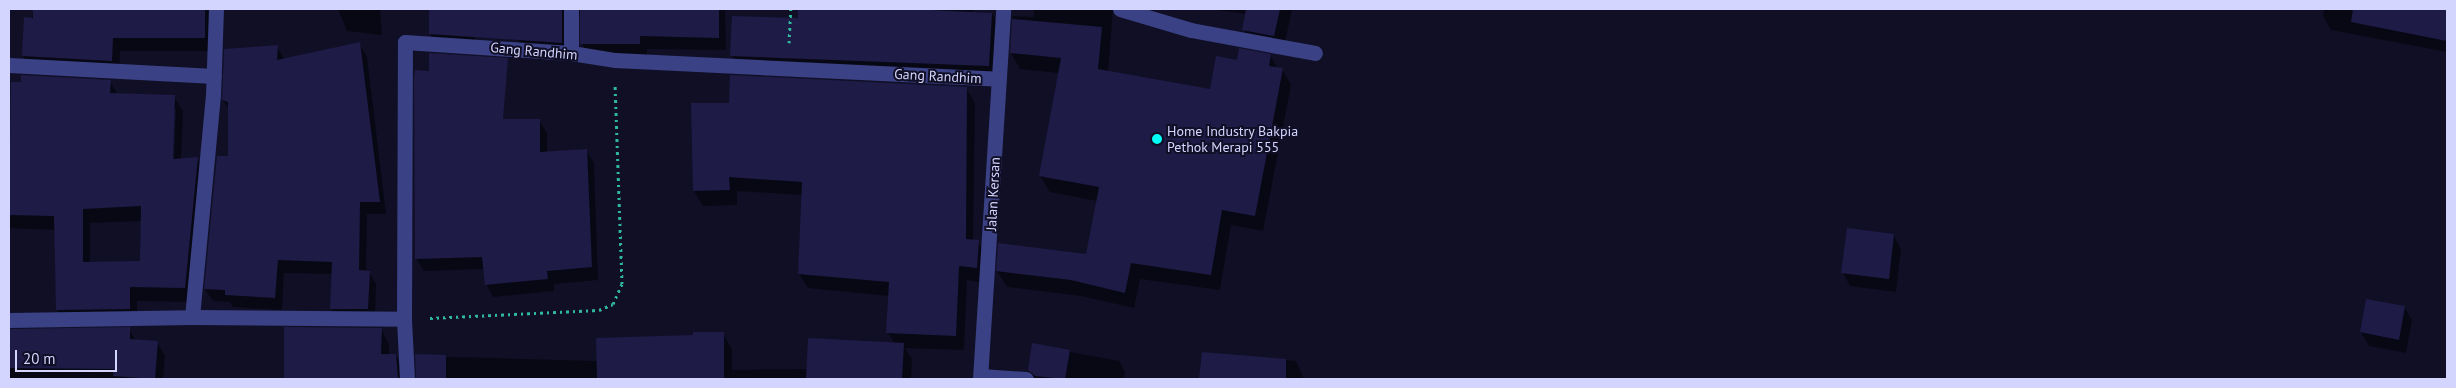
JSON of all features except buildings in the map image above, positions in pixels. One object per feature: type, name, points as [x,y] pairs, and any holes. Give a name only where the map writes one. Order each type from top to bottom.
[{"type":"street","points":[[192,317],[214,76],[216,9]]},
{"type":"street","points":[[571,9],[571,53]]},
{"type":"street","name":"Jalan Kersan","points":[[981,377],[1003,9]]},
{"type":"street","points":[[1120,9],[1209,34],[1315,53]]},
{"type":"street","name":"Gang Randhim","points":[[408,379],[404,319],[406,42],[571,53],[615,60],[1000,80]]},
{"type":"street","points":[[9,65],[214,76]]},
{"type":"street","points":[[9,320],[192,317],[404,319]]},
{"type":"street","points":[[981,377],[1026,379]]},
{"type":"path","points":[[787,69],[791,9]]},
{"type":"path","points":[[404,319],[599,310],[613,304],[622,284],[615,60]]},
{"type":"place","name":"Home Industry Bakpia Pethok Merapi 555","points":[[1157,139]]}]
